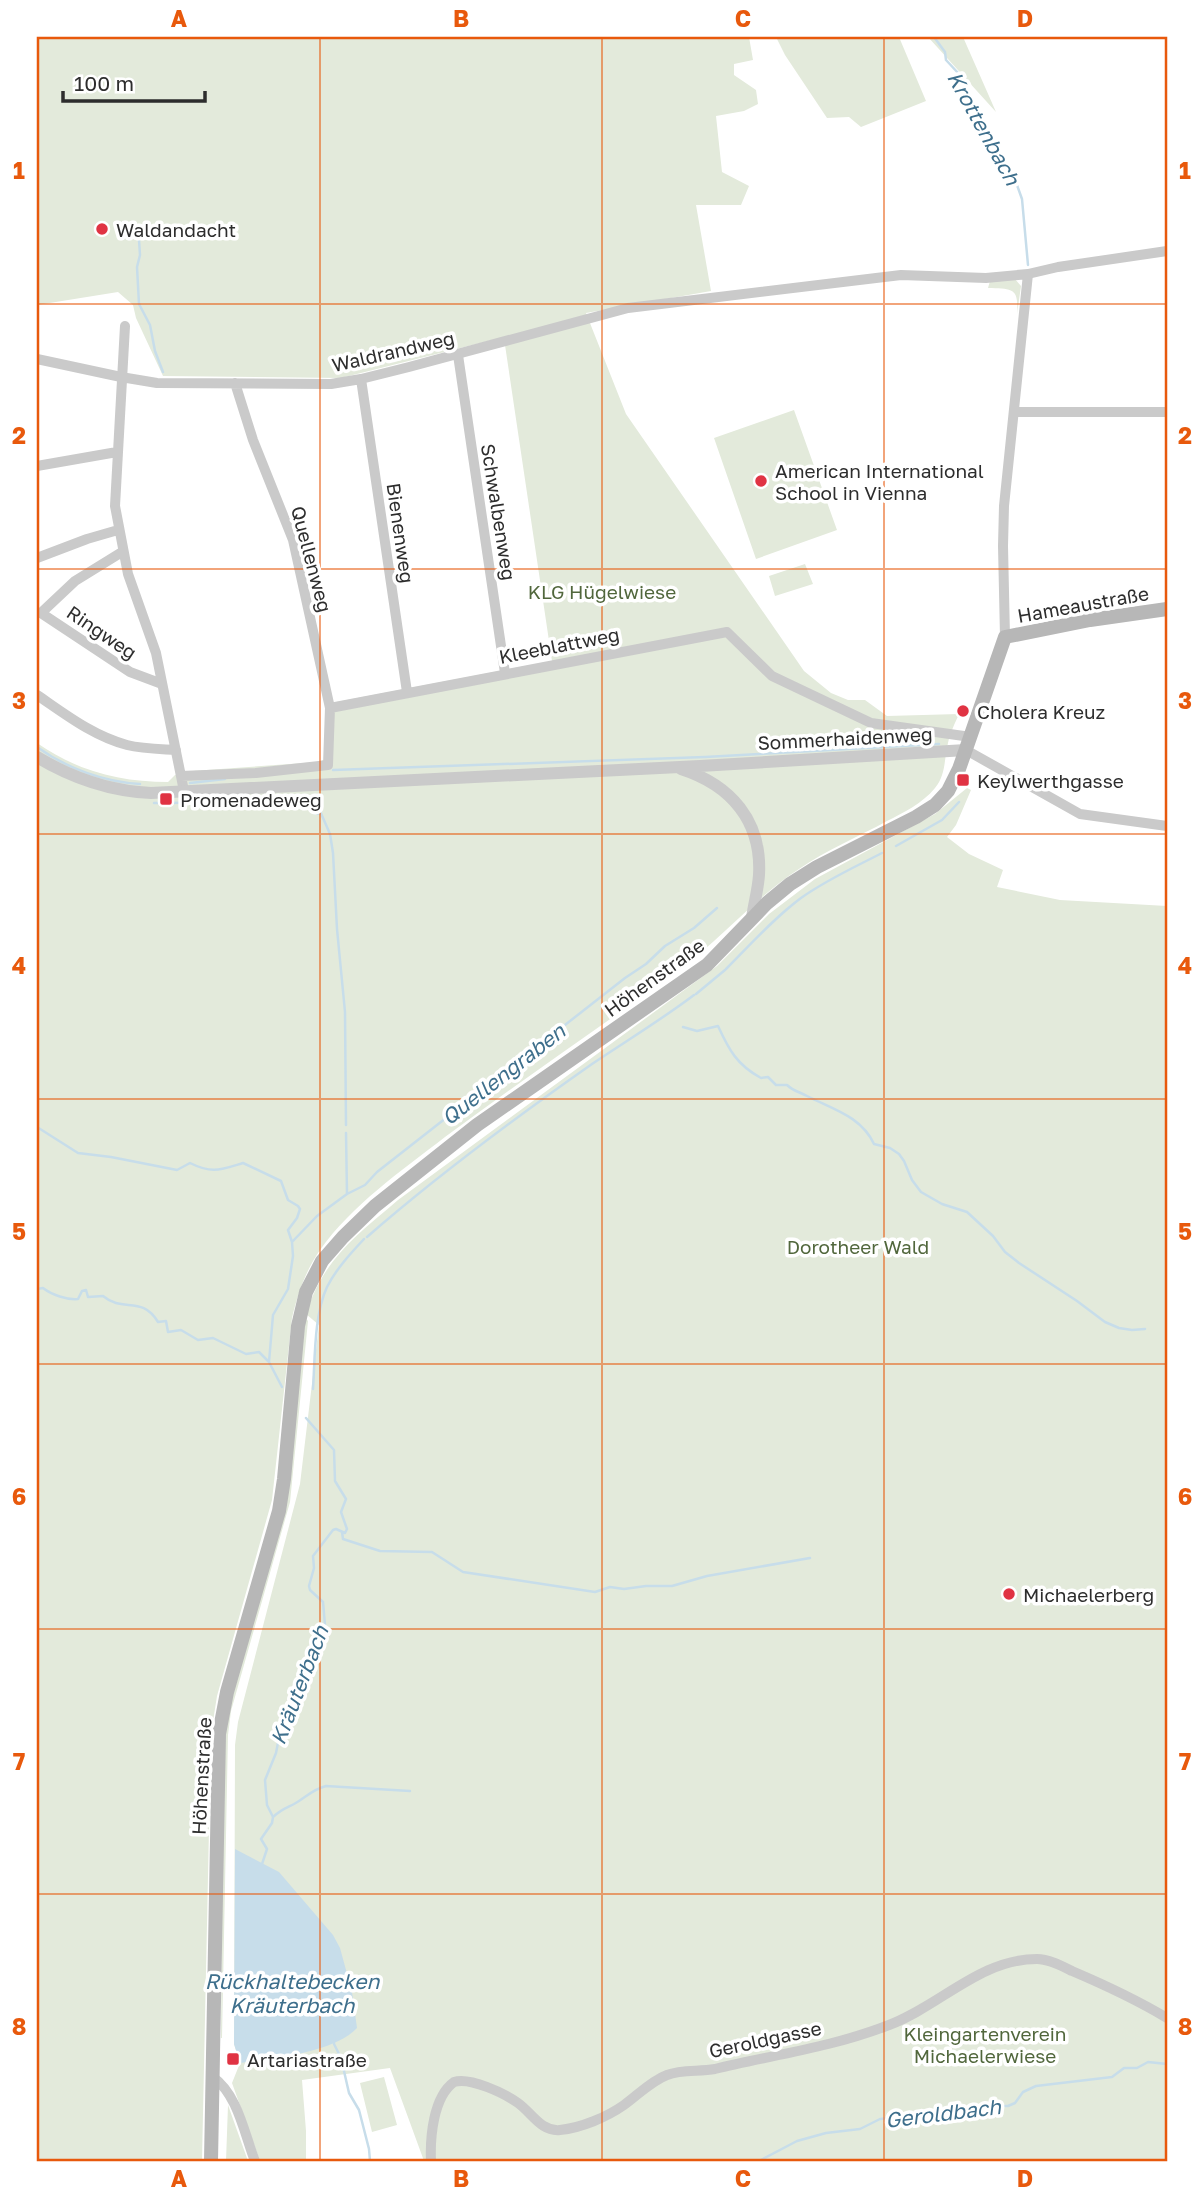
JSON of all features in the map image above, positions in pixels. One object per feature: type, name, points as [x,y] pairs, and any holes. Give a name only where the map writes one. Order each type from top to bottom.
[{"type":"main road","name":"Hameaustraße","points":[[1005,637],[1090,620],[1167,609]]},
{"type":"main road","points":[[752,918],[804,874],[935,805],[952,785],[1005,637]]},
{"type":"main road","name":"Höhenstraße","points":[[211,2161],[219,1734],[227,1692],[279,1511],[297,1334],[306,1292],[322,1261],[343,1237],[400,1185],[477,1125],[690,978],[721,951],[752,918]]},
{"type":"street","name":"Waldrandweg","points":[[37,359],[157,383],[331,384],[458,355],[628,308],[901,275],[986,278],[1028,274],[1167,251]]},
{"type":"street","points":[[1005,637],[1004,520],[1028,274]]},
{"type":"street","points":[[125,326],[115,506],[118,530],[134,591],[156,653],[184,791]]},
{"type":"street","name":"Schwalbenweg","points":[[458,355],[505,673]]},
{"type":"street","name":"Bienenweg","points":[[361,379],[407,692]]},
{"type":"street","name":"Quellenweg","points":[[235,383],[253,440],[293,540],[330,708]]},
{"type":"street","points":[[1016,412],[1167,412]]},
{"type":"street","points":[[37,466],[117,452]]},
{"type":"street","points":[[37,558],[87,538],[118,530]]},
{"type":"street","name":"Ringweg","points":[[122,552],[75,582],[41,612],[138,677],[162,684]]},
{"type":"street","name":"Kleeblattweg","points":[[330,708],[727,632],[772,677],[871,723],[968,743]]},
{"type":"street","points":[[37,695],[86,728],[109,739],[130,746],[176,750]]},
{"type":"street","points":[[181,776],[256,773],[328,765],[330,708]]},
{"type":"street","points":[[968,743],[1080,814],[1167,826]]},
{"type":"street","name":"Sommerhaidenweg","points":[[674,767],[968,743]]},
{"type":"street","points":[[37,757],[83,780],[107,787],[143,792],[674,767],[702,777],[721,788],[747,819],[759,857],[752,918]]},
{"type":"street","name":"Geroldgasse","points":[[431,2161],[433,2122],[446,2091],[454,2082],[471,2082],[518,2103],[552,2131],[569,2129],[620,2108],[655,2081],[671,2073],[711,2069],[824,2045],[889,2025],[969,1979],[1012,1962],[1041,1959],[1060,1965],[1167,2018]]},
{"type":"street","points":[[213,2077],[223,2084],[231,2096],[255,2161]]},
{"type":"green space","name":"KLG Hügelwiese","points":[[37,37],[749,37],[753,60],[734,64],[734,75],[756,90],[758,104],[744,111],[716,116],[722,172],[749,186],[741,205],[696,205],[711,291],[586,313],[626,414],[804,671],[831,693],[848,700],[865,700],[887,716],[959,714],[949,739],[941,778],[925,798],[900,815],[809,862],[783,880],[682,968],[445,1137],[362,1203],[333,1234],[310,1266],[292,1318],[272,1500],[217,1696],[211,1734],[202,2161],[37,2161],[37,743],[83,768],[133,780],[168,782],[175,775],[192,771],[318,762],[326,759],[326,704],[552,661],[505,345],[500,338],[341,378],[163,376],[136,318],[133,305],[118,292],[37,305]]},
{"type":"green space","points":[[776,37],[899,37],[926,101],[861,127],[849,117],[827,118]]},
{"type":"green space","points":[[928,37],[963,37],[996,112]]},
{"type":"green space","points":[[1015,279],[1021,286],[1017,314],[1017,299],[1012,291],[988,288],[990,281]]},
{"type":"green space","points":[[794,410],[837,530],[756,559],[714,438]]},
{"type":"green space","points":[[805,564],[813,584],[775,596],[769,576]]},
{"type":"green space","points":[[967,788],[971,790],[956,825],[947,837],[969,854],[1003,870],[997,887],[1060,900],[1167,906],[1167,2161],[424,2161],[390,2068],[302,2080],[306,2161],[260,2161],[232,2083],[240,2063],[234,2044],[235,1745],[238,1722],[300,1484],[319,1325],[306,1314],[313,1295],[343,1250],[398,1200],[717,966],[769,914],[815,879],[935,814]]},
{"type":"green space","points":[[305,1317],[308,1321],[290,1502],[231,1711],[228,1735],[221,2038],[223,1766],[227,1714],[280,1527]]},
{"type":"green space","points":[[384,2077],[397,2125],[372,2132],[360,2083]]},
{"type":"green space","points":[[228,2105],[248,2161],[226,2161]]},
{"type":"water","name":"Rückhaltebecken Kräuterbach","points":[[235,1849],[279,1872],[333,1935],[340,1948],[352,1992],[357,2028],[347,2036],[319,2049],[240,2063],[234,2044]]},
{"type":"waterway","name":"Krottenbach","points":[[934,37],[945,52],[946,60],[959,74],[959,81],[1013,174],[1022,199],[1028,265]]},
{"type":"waterway","points":[[139,240],[139,304],[150,325],[155,351],[163,372]]},
{"type":"waterway","points":[[333,770],[705,757],[939,744]]},
{"type":"waterway","points":[[37,747],[86,773],[140,784]]},
{"type":"waterway","points":[[190,783],[225,779]]},
{"type":"waterway","points":[[154,803],[279,802],[304,805],[314,813],[321,814]]},
{"type":"waterway","points":[[896,846],[942,820],[959,802]]},
{"type":"waterway","points":[[320,811],[330,834],[333,853],[345,1012],[346,1125]]},
{"type":"waterway","points":[[726,969],[801,898],[882,853]]},
{"type":"waterway","name":"Quellengraben","points":[[292,1242],[317,1216],[347,1194],[365,1185],[377,1172],[717,908]]},
{"type":"waterway","points":[[696,994],[725,970]]},
{"type":"waterway","points":[[367,1237],[421,1191],[506,1126],[694,995]]},
{"type":"waterway","points":[[683,1027],[697,1031],[718,1026],[730,1050],[746,1068],[761,1078],[768,1077],[776,1085],[787,1085],[854,1120],[874,1144],[890,1148],[899,1154],[921,1192],[942,1204],[967,1212],[1019,1263],[1105,1322],[1119,1328],[1145,1329]]},
{"type":"waterway","name":"Kräuterbach","points":[[37,1127],[78,1153],[177,1170],[190,1163],[204,1169],[216,1170],[243,1163],[281,1181],[288,1200],[300,1209],[288,1230],[293,1256],[288,1289],[273,1315],[269,1362],[282,1387]]},
{"type":"waterway","points":[[346,1133],[347,1194]]},
{"type":"waterway","points":[[313,1389],[316,1337],[323,1298],[335,1274],[364,1239]]},
{"type":"waterway","points":[[37,1289],[43,1288],[74,1299],[78,1299],[82,1291],[86,1290],[88,1297],[103,1296],[110,1301],[139,1306],[152,1314],[158,1322],[166,1321],[168,1332],[181,1330],[198,1340],[213,1338],[246,1354],[259,1352],[268,1361]]},
{"type":"waterway","name":"Kräuterbach","points":[[262,1864],[267,1849],[261,1839],[273,1817],[267,1805],[265,1780],[276,1753],[281,1727],[288,1716],[291,1695],[325,1625],[323,1602],[309,1586],[314,1568],[313,1556],[333,1530],[345,1533],[347,1529],[341,1512],[346,1499],[335,1481],[334,1450],[306,1418]]},
{"type":"waterway","points":[[342,1532],[343,1539],[380,1551],[432,1552],[463,1572],[595,1592],[610,1587],[624,1589],[672,1586],[707,1576],[810,1558]]},
{"type":"waterway","points":[[273,1817],[313,1791],[326,1786],[410,1791]]},
{"type":"waterway","name":"Kräuterbach","points":[[334,2039],[349,2093],[359,2110],[370,2161]]},
{"type":"waterway","name":"Geroldbach","points":[[759,2161],[797,2141],[826,2133],[860,2129],[880,2119],[973,2106],[1008,2106],[1015,2103],[1023,2092],[1036,2086],[1112,2077],[1124,2068],[1137,2068],[1148,2062],[1167,2064]]},
{"type":"place","name":"Waldandacht","points":[[102,229]]},
{"type":"place","name":"American International School in Vienna","points":[[761,481]]},
{"type":"place","name":"Cholera Kreuz","points":[[963,711]]},
{"type":"place","name":"Keylwerthgasse","points":[[963,780]]},
{"type":"place","name":"Promenadeweg","points":[[166,799]]},
{"type":"place","name":"Michaelerberg","points":[[1009,1594]]},
{"type":"place","name":"Artariastraße","points":[[233,2059]]},
{"type":"park label","name":"Dorotheer Wald","points":[[858,1246]]},
{"type":"park label","name":"Kleingartenverein Michaelerwiese","points":[[985,2044]]}]
